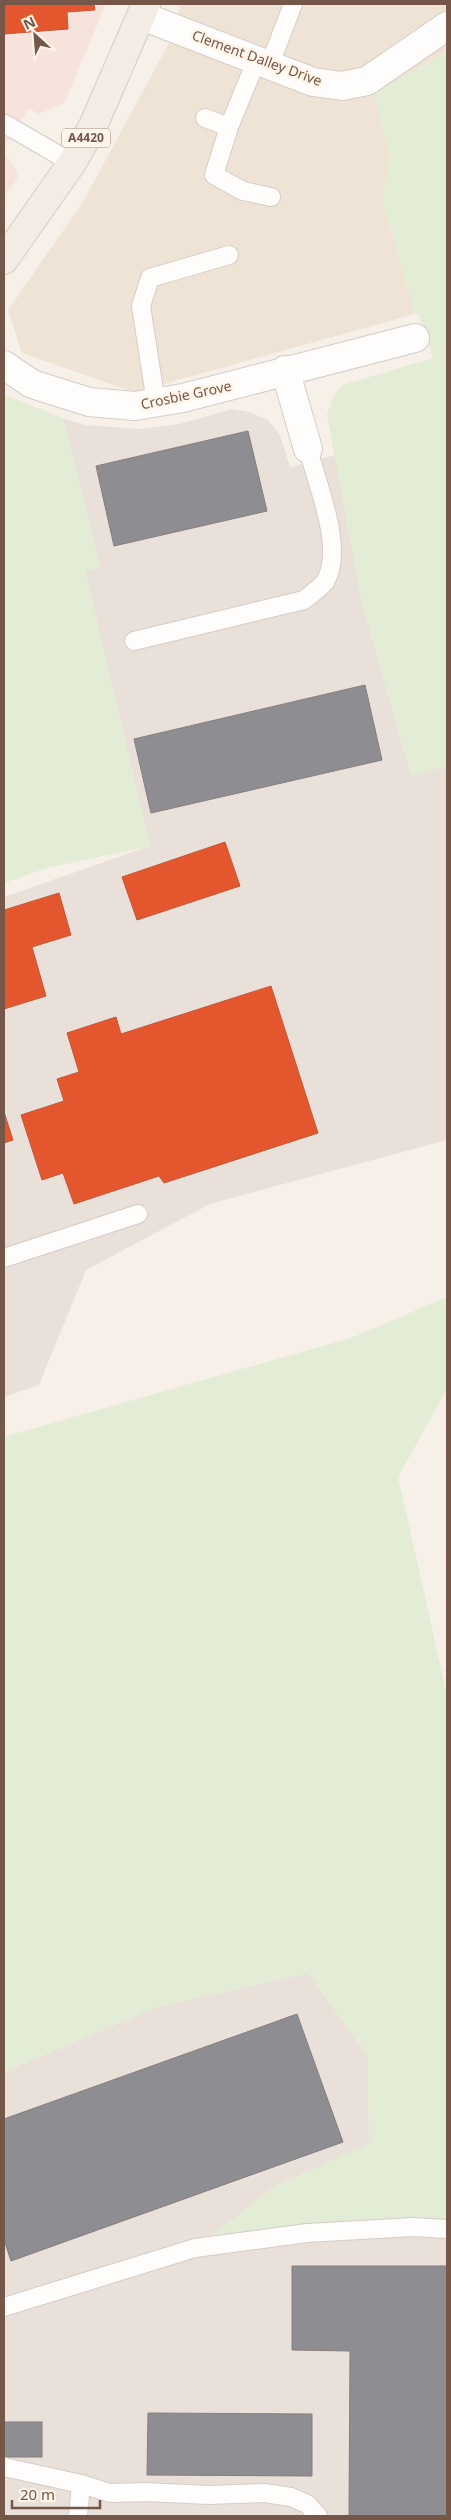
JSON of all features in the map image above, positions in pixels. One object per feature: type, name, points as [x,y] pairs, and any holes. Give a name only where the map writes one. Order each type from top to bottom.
[{"type":"main road","name":"A4420","points":[[4,260],[72,163],[93,126],[144,10]]},
{"type":"street","name":"Clement Dalley Drive","points":[[144,10],[313,82],[342,86],[367,81],[447,26]]},
{"type":"street","name":"Crosbie Grove","points":[[4,365],[32,384],[89,402],[135,406],[183,398],[285,370],[415,338]]},
{"type":"street","points":[[285,370],[308,449]]},
{"type":"lane","points":[[271,197],[243,191],[214,175],[229,127],[293,4]]},
{"type":"lane","points":[[205,118],[229,127]]},
{"type":"lane","points":[[5,124],[72,163]]},
{"type":"lane","points":[[156,403],[141,306],[150,278],[229,255]]},
{"type":"lane","points":[[134,641],[304,600],[325,582],[332,558],[331,534],[308,449]]},
{"type":"lane","points":[[4,1258],[138,1214]]},
{"type":"lane","points":[[4,2307],[195,2248],[307,2233],[414,2227],[447,2229]]},
{"type":"lane","points":[[4,2467],[82,2484],[110,2493],[209,2495],[265,2493],[291,2497],[307,2504],[318,2516]]},
{"type":"lane","points":[[78,2516],[82,2484]]},
{"type":"shaded area","points":[[4,4],[106,4],[64,104],[38,114],[29,108],[4,147]]},
{"type":"shaded area","points":[[181,4],[447,4],[447,51],[374,94],[390,157],[383,200],[415,314],[134,392],[22,353],[8,310],[83,202],[169,43]]},
{"type":"shaded area","points":[[4,154],[16,168],[18,178],[4,197]]},
{"type":"shaded area","points":[[233,409],[249,412],[268,420],[280,435],[290,467],[336,455],[361,599],[411,775],[447,766],[447,1140],[210,1204],[86,1270],[39,1385],[4,1397],[4,897],[150,846],[85,571],[100,567],[63,418],[84,425],[140,429],[179,424]]},
{"type":"shaded area","points":[[308,1973],[368,2056],[369,2145],[276,2185],[447,2229],[447,2516],[4,2516],[4,2072],[157,2007]]},
{"type":"green space","points":[[447,51],[447,766],[411,775],[361,599],[327,415],[333,396],[343,385],[433,358],[419,314],[415,314],[383,200],[390,157],[374,94]]},
{"type":"green space","points":[[4,395],[63,418],[100,567],[85,571],[150,846],[47,868],[4,883]]},
{"type":"green space","points":[[447,1297],[447,1389],[398,1477],[447,1695],[447,2229],[195,2248],[276,2185],[369,2144],[368,2056],[308,1973],[157,2007],[4,2072],[4,1437],[351,1338]]},
{"type":"building: Shops","points":[[4,4],[94,4],[95,10],[67,12],[68,29],[4,34]]},
{"type":"building: Shops","points":[[225,842],[240,886],[137,920],[122,877]]},
{"type":"building: Shops","points":[[59,893],[71,935],[32,947],[46,996],[4,1009],[4,910]]},
{"type":"building: Shops","points":[[271,986],[318,1133],[164,1183],[159,1176],[74,1204],[63,1173],[42,1180],[21,1115],[64,1101],[57,1079],[79,1072],[67,1033],[116,1017],[121,1034]]},
{"type":"building: Shops","points":[[4,1112],[13,1140],[4,1143]]},
{"type":"building: Industry","points":[[248,431],[267,511],[114,546],[96,466]]},
{"type":"building: Industry","points":[[365,685],[382,760],[151,813],[134,739]]},
{"type":"building: Industry","points":[[297,2014],[343,2142],[11,2261],[4,2240],[4,2119]]},
{"type":"building: Industry","points":[[292,2266],[447,2266],[447,2516],[349,2516],[350,2351],[292,2350]]},
{"type":"building: Industry","points":[[148,2413],[312,2414],[312,2476],[147,2475]]},
{"type":"building: Industry","points":[[4,2422],[42,2422],[42,2457],[4,2457]]}]
